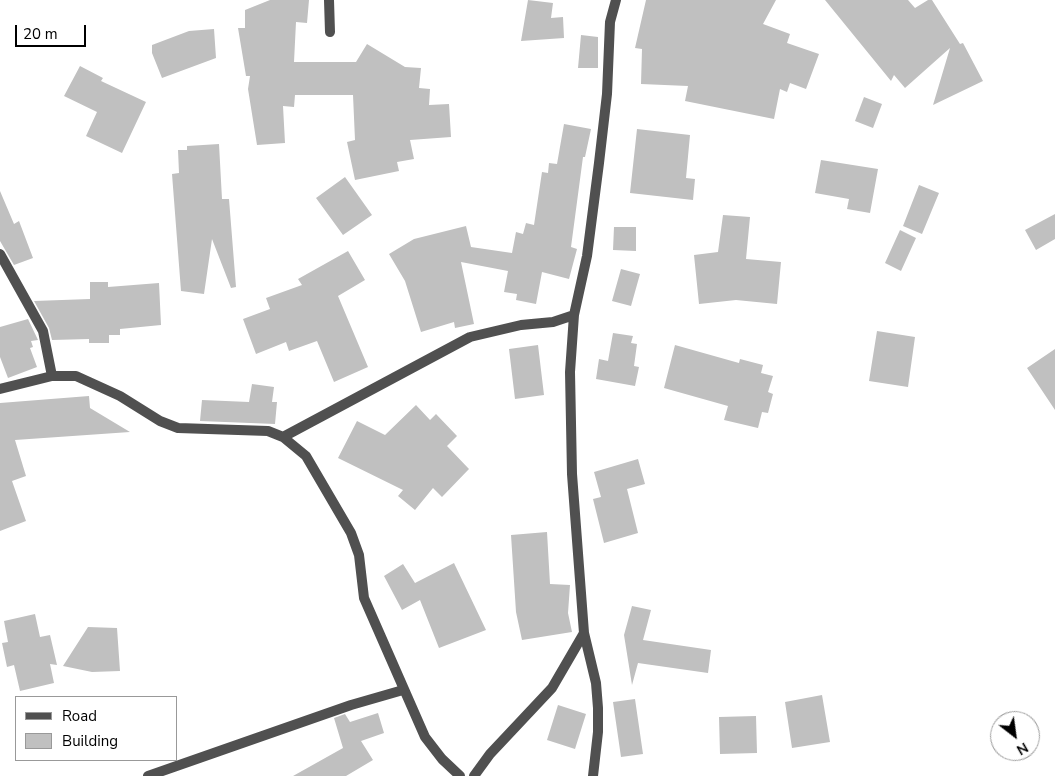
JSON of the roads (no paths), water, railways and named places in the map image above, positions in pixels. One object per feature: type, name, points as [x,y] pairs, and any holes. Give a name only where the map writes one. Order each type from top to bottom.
[{"type":"street","points":[[329,0],[330,32]]},
{"type":"street","points":[[593,776],[598,732],[598,708],[596,683],[584,633],[572,474],[570,372],[574,315],[587,256],[606,94],[610,22],[616,0]]},
{"type":"street","points":[[0,254],[43,331],[52,376]]},
{"type":"street","points":[[283,437],[470,337],[521,324],[554,322],[574,315]]},
{"type":"street","points":[[0,389],[52,376],[76,376],[97,384],[160,420],[178,428],[268,431],[283,437],[306,456],[351,533],[359,555],[364,598],[403,690],[430,746],[460,776]]},
{"type":"street","points":[[474,776],[490,754],[552,688],[584,633]]},
{"type":"street","points":[[148,776],[351,705],[403,690]]}]
